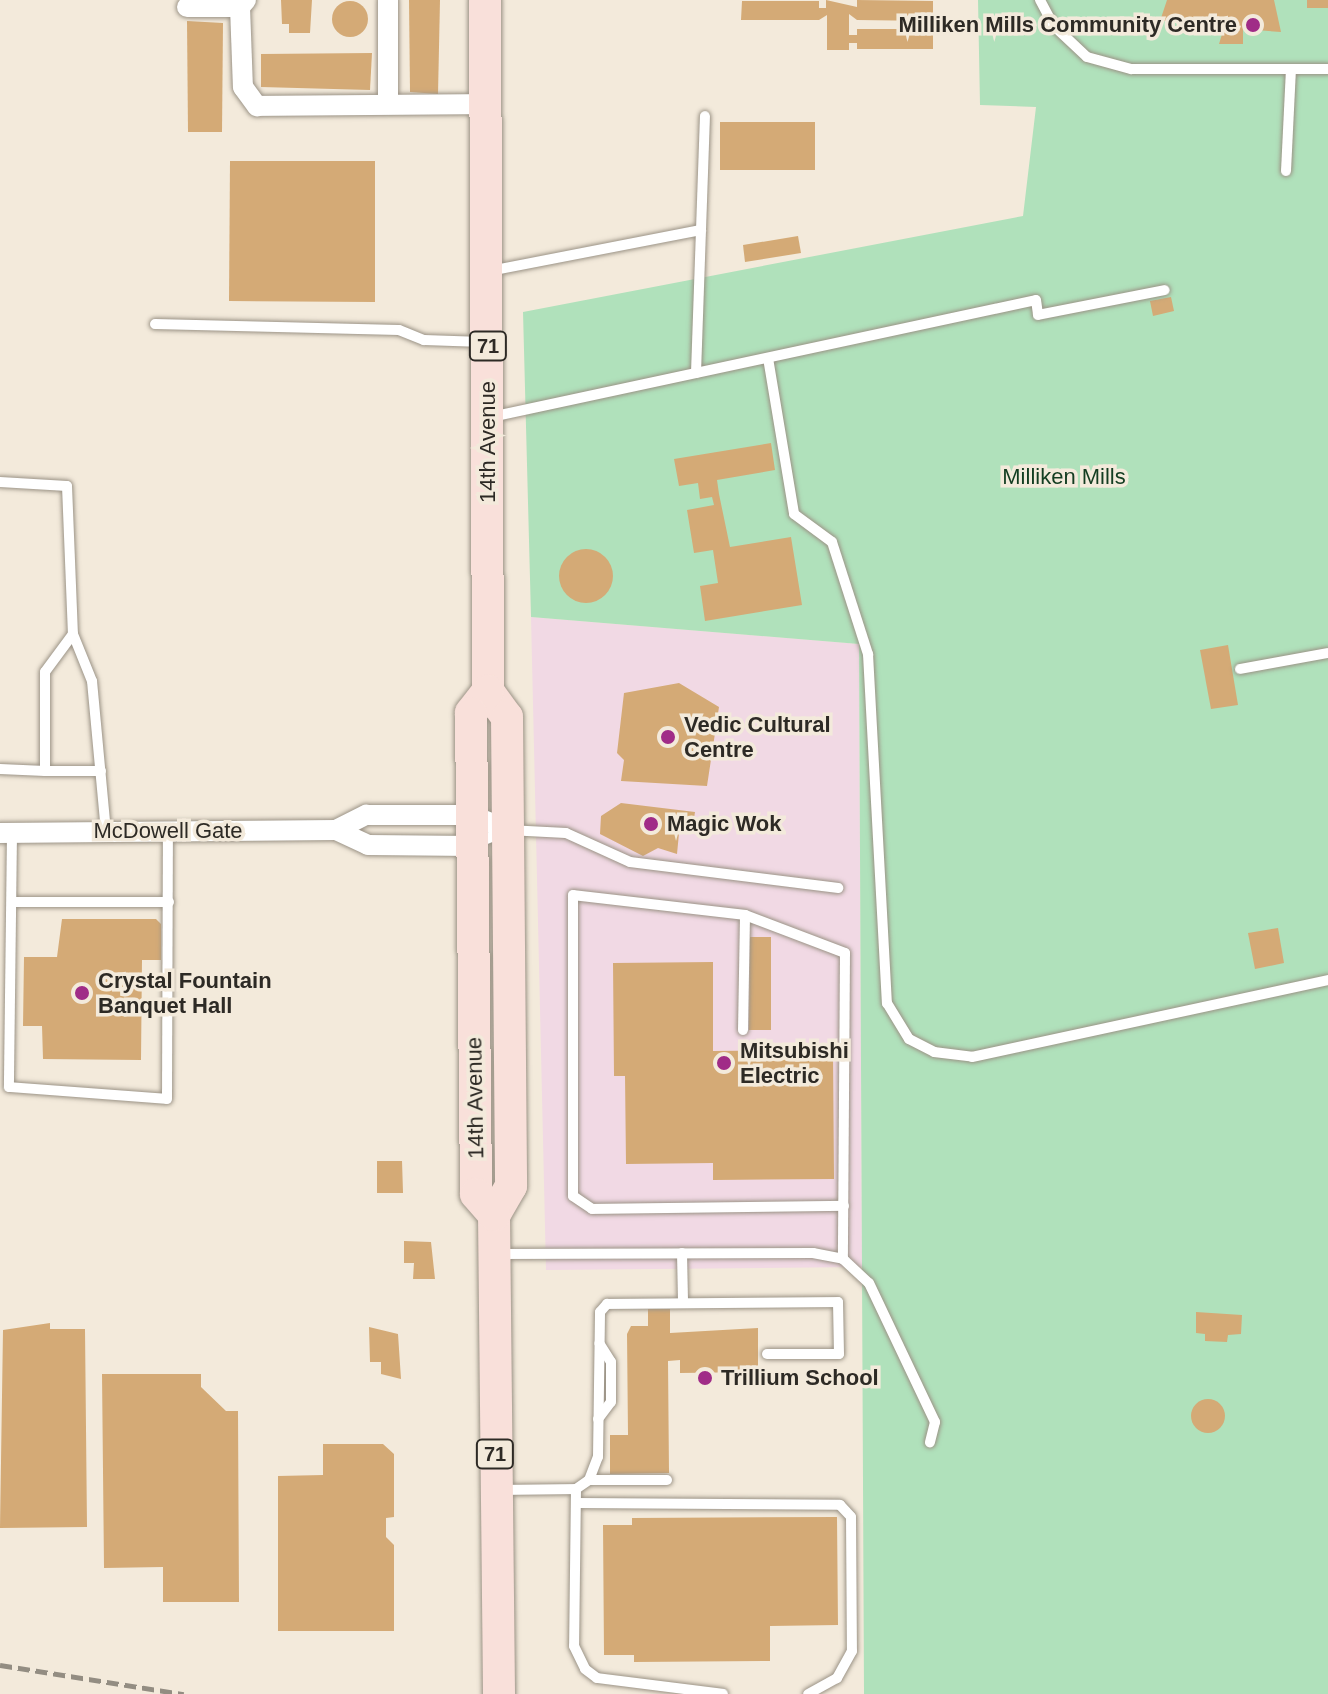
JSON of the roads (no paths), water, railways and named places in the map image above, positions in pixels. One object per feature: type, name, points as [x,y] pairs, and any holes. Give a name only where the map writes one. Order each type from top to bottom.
[{"type":"main road","name":"14th Avenue","points":[[485,0],[488,691],[507,717],[511,1186],[494,1215],[499,1694]]},
{"type":"main road","name":"14th Avenue","points":[[488,691],[471,713],[471,830],[476,1194],[494,1215]]},
{"type":"street","points":[[388,0],[388,103]]},
{"type":"street","points":[[187,7],[243,4],[243,87],[257,106],[486,104]]},
{"type":"street","name":"McDowell Gate","points":[[336,830],[366,815],[471,830],[508,830]]},
{"type":"street","name":"McDowell Gate","points":[[6,833],[336,830],[368,845],[471,830]]},
{"type":"lane","points":[[1040,0],[1054,26],[1087,57],[1131,69],[1328,69]]},
{"type":"lane","points":[[1286,171],[1291,69]]},
{"type":"lane","points":[[696,373],[705,116]]},
{"type":"lane","points":[[488,271],[701,230]]},
{"type":"lane","points":[[489,417],[1036,300],[1038,315],[1165,290]]},
{"type":"lane","points":[[155,324],[399,330],[424,340],[488,342]]},
{"type":"lane","points":[[768,358],[794,514],[832,542],[868,654],[887,1003],[909,1039],[934,1052],[972,1057],[1328,980]]},
{"type":"lane","points":[[0,482],[67,486],[73,634],[92,681],[106,832]]},
{"type":"lane","points":[[45,771],[45,672],[73,634]]},
{"type":"lane","points":[[1240,669],[1328,653]]},
{"type":"lane","points":[[0,769],[101,771]]},
{"type":"lane","points":[[471,830],[566,833],[630,862],[838,888]]},
{"type":"lane","points":[[6,833],[13,902],[9,1087],[167,1099],[168,831]]},
{"type":"lane","points":[[843,1259],[844,1206],[845,953],[745,915],[573,895],[573,1196],[592,1209],[844,1206]]},
{"type":"lane","points":[[13,902],[169,902]]},
{"type":"lane","points":[[743,1030],[745,915]]},
{"type":"lane","points":[[0,1017],[12,1017]]},
{"type":"lane","points":[[682,1253],[683,1301]]},
{"type":"lane","points":[[494,1254],[813,1253],[843,1259],[876,1297],[935,1422],[930,1442]]},
{"type":"lane","points":[[495,1490],[576,1489],[589,1480],[598,1457],[600,1312],[607,1304],[838,1302],[839,1354],[767,1354]]},
{"type":"lane","points":[[589,1480],[667,1480]]},
{"type":"lane","points":[[576,1489],[574,1646],[585,1669],[597,1678],[723,1694]]},
{"type":"lane","points":[[576,1503],[840,1505],[851,1517],[852,1651],[837,1678],[808,1694]]},
{"type":"railway","points":[[0,1665],[184,1694]]},
{"type":"place","name":"Milliken Mills Community Centre","points":[[1253,25]]},
{"type":"place","name":"Vedic Cultural Centre","points":[[668,737]]},
{"type":"place","name":"Magic Wok","points":[[651,824]]},
{"type":"place","name":"Crystal Fountain Banquet Hall","points":[[82,993]]},
{"type":"place","name":"Mitsubishi Electric","points":[[724,1063]]},
{"type":"place","name":"Trillium School","points":[[705,1378]]},
{"type":"park label","name":"Milliken Mills","points":[[1064,477]]}]
